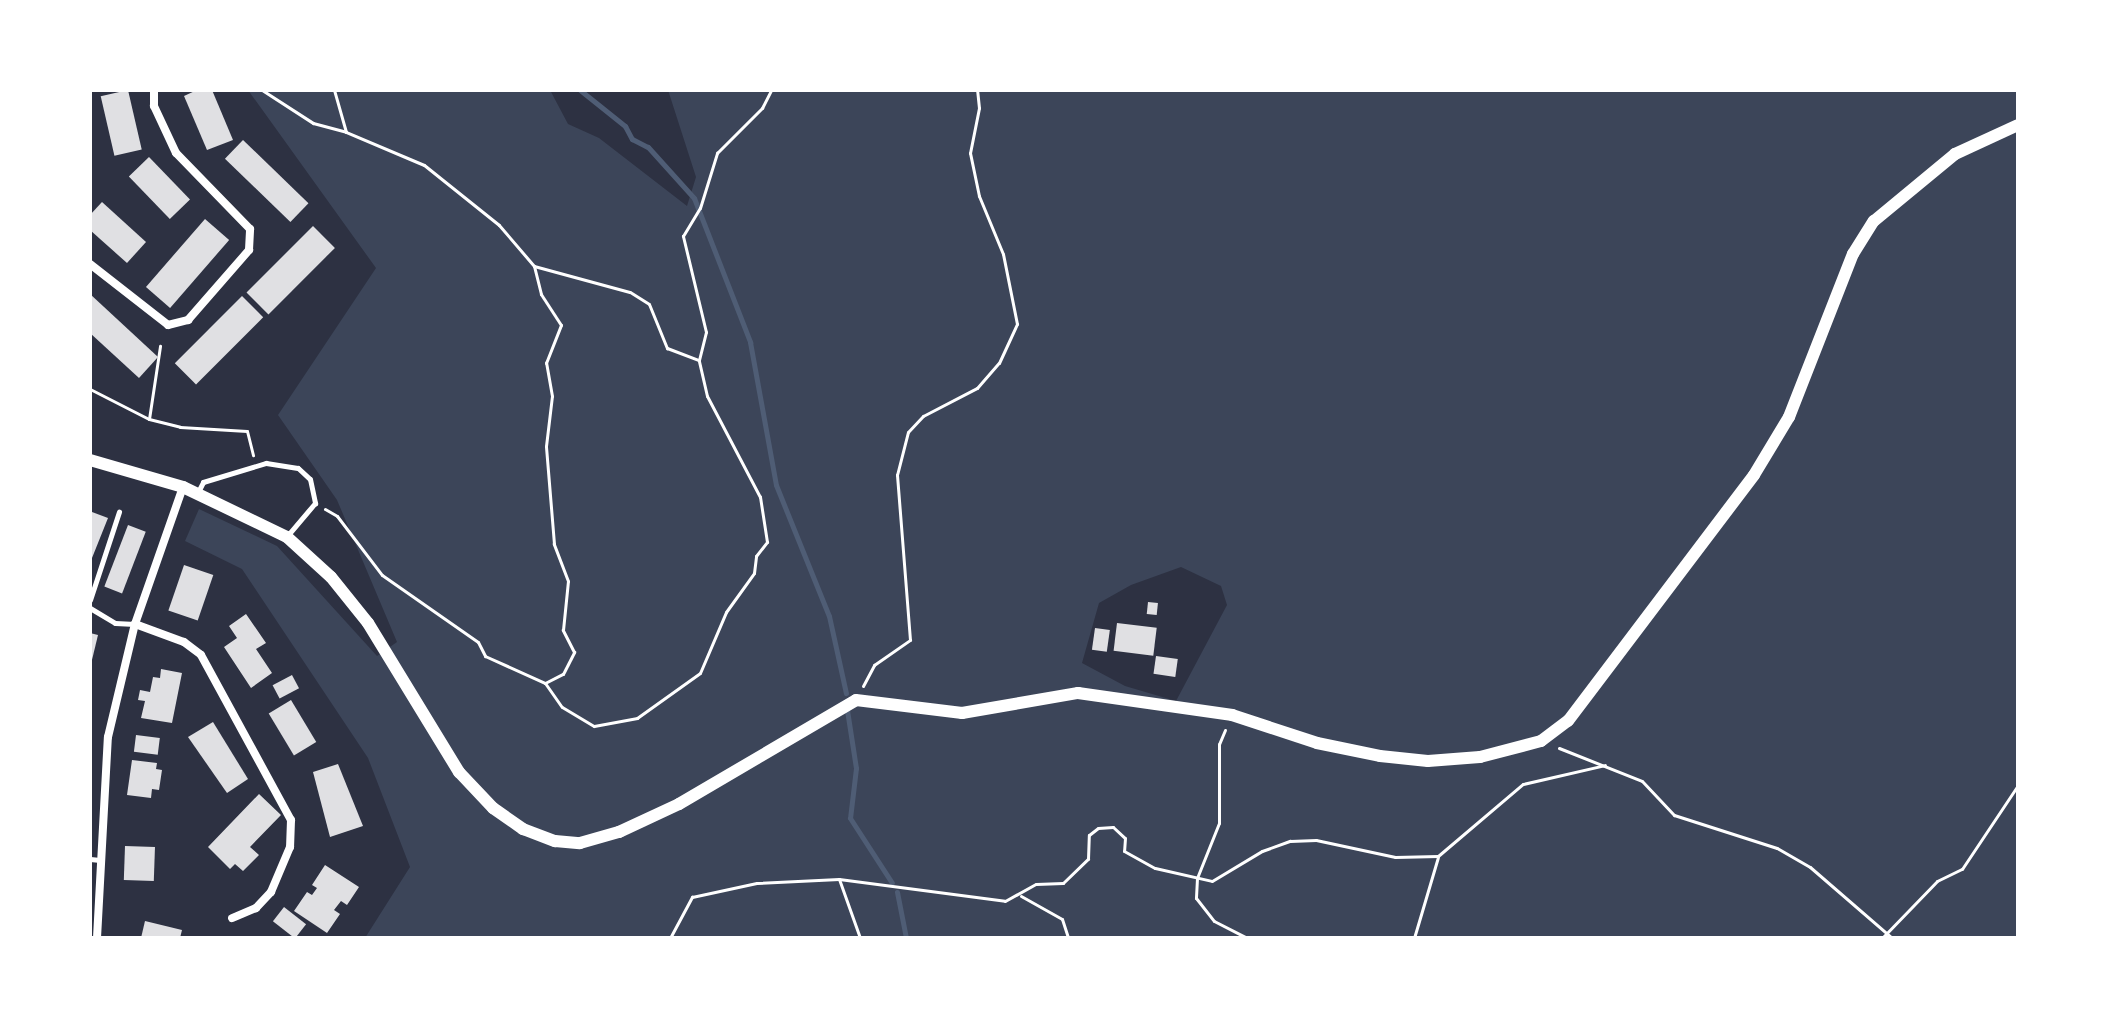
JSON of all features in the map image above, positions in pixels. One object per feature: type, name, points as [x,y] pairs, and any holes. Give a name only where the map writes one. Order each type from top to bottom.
[{"type":"street","points":[[90,264],[168,325],[188,320],[249,250],[250,229],[176,153],[154,106],[154,90]]},
{"type":"street","points":[[90,460],[183,487],[287,537],[331,577],[368,623],[459,772],[493,808],[523,829],[555,841],[580,843],[619,832],[679,804],[856,700],[962,713],[1078,693],[1232,715],[1317,743],[1428,761],[1480,757],[1541,741],[1568,721],[1754,475],[1789,417],[1853,254],[1874,221],[1955,154],[2018,125]]},
{"type":"street","points":[[97,938],[95,860],[108,737],[135,624],[183,487]]},
{"type":"street","points":[[135,624],[184,642],[201,655],[291,820],[290,847],[271,892],[256,908],[232,918]]},
{"type":"lane","points":[[197,494],[203,482],[266,463],[286,462],[310,479],[315,503],[287,537]]},
{"type":"lane","points":[[90,600],[119,512]]},
{"type":"lane","points":[[90,608],[115,623],[135,624]]},
{"type":"path","points":[[262,90],[313,123],[388,145],[455,185],[534,266],[541,294],[561,325],[546,363],[552,396],[546,446],[554,544],[568,581],[563,630],[574,652],[563,674],[545,683]]},
{"type":"path","points":[[334,90],[346,132]]},
{"type":"path","points":[[315,503],[337,516],[382,575],[412,600],[478,642],[485,656],[545,683],[562,707],[594,726],[637,718],[700,673],[726,612],[754,573],[756,556],[767,542],[760,497],[707,396],[699,360],[706,332],[683,236],[699,210],[717,153],[762,108],[771,90]]},
{"type":"path","points":[[856,700],[874,665],[910,640],[897,475],[908,432],[923,416],[977,388],[999,363],[1017,324],[1003,254],[979,196],[970,153],[979,108],[977,90]]},
{"type":"path","points":[[534,266],[630,292],[649,304],[667,348],[699,360]]},
{"type":"path","points":[[149,419],[160,346]]},
{"type":"path","points":[[90,389],[149,419],[180,427],[247,431],[254,454],[248,461]]},
{"type":"path","points":[[1232,715],[1219,744],[1219,823],[1197,878],[1196,898],[1214,921],[1247,938]]},
{"type":"path","points":[[1541,741],[1642,781],[1674,815],[1777,848],[1799,861],[1892,938]]},
{"type":"path","points":[[1414,938],[1438,856],[1523,784],[1605,765]]},
{"type":"path","points":[[1882,938],[1937,881],[1962,869],[2018,785]]},
{"type":"path","points":[[670,938],[692,897],[757,883],[839,879],[912,891],[944,889],[983,900],[1021,896],[1036,884],[1063,883],[1088,859],[1089,835],[1098,828],[1113,827],[1125,838],[1124,851],[1155,868],[1212,881],[1262,851],[1290,841],[1316,840],[1395,857],[1438,856]]},
{"type":"path","points":[[839,879],[860,938]]},
{"type":"path","points":[[1021,896],[1062,919],[1068,938]]},
{"type":"path","points":[[1258,938],[1284,938]]},
{"type":"shaded area","points":[[248,90],[550,90],[568,124],[599,138],[687,206],[696,177],[668,90],[2018,90],[2018,938],[365,938],[410,867],[368,758],[242,569],[185,541],[199,509],[277,546],[377,656],[397,642],[337,500],[278,415],[376,268]],"holes":[[[1181,567],[1221,586],[1227,605],[1176,701],[1125,686],[1082,663],[1099,603],[1131,585]]]},
{"type":"building","points":[[128,90],[142,149],[114,156],[101,96]]},
{"type":"building","points":[[197,90],[212,90],[233,140],[207,150],[184,96]]},
{"type":"building","points":[[243,140],[308,203],[290,222],[225,159]]},
{"type":"building","points":[[149,157],[190,199],[170,219],[129,176]]},
{"type":"building","points":[[102,202],[146,242],[127,263],[90,230],[90,215]]},
{"type":"building","points":[[205,219],[229,240],[170,308],[146,287]]},
{"type":"building","points":[[313,226],[335,248],[268,314],[247,292]]},
{"type":"building","points":[[90,294],[158,357],[139,378],[90,333]]},
{"type":"building","points":[[242,296],[263,317],[196,384],[175,363]]},
{"type":"building","points":[[92,512],[108,518],[90,563],[90,516]]},
{"type":"building","points":[[128,525],[146,532],[122,593],[104,587]]},
{"type":"building","points":[[184,565],[213,575],[198,620],[168,610]]},
{"type":"building","points":[[1148,602],[1158,603],[1157,615],[1147,614]]},
{"type":"building","points":[[246,614],[266,643],[256,649],[272,673],[251,688],[224,647],[237,638],[229,626]]},
{"type":"building","points":[[1117,623],[1157,628],[1153,656],[1114,651]]},
{"type":"building","points":[[1095,628],[1110,630],[1107,652],[1092,650]]},
{"type":"building","points":[[90,633],[98,635],[91,664],[90,664]]},
{"type":"building","points":[[1156,656],[1178,659],[1175,677],[1153,674]]},
{"type":"building","points":[[161,669],[182,673],[172,723],[141,718],[145,701],[138,700],[140,690],[150,692],[153,677],[160,678]]},
{"type":"building","points":[[292,675],[299,688],[280,699],[273,685]]},
{"type":"building","points":[[291,700],[316,742],[294,755],[269,713]]},
{"type":"building","points":[[213,722],[248,779],[227,793],[188,737]]},
{"type":"building","points":[[136,735],[160,738],[158,755],[134,752]]},
{"type":"building","points":[[132,760],[157,763],[156,769],[162,770],[159,790],[152,789],[151,798],[127,795]]},
{"type":"building","points":[[338,764],[363,826],[330,837],[313,772]]},
{"type":"building","points":[[259,794],[281,815],[250,847],[259,855],[243,871],[235,864],[230,869],[208,847]]},
{"type":"building","points":[[125,846],[155,847],[154,881],[124,880]]},
{"type":"building","points":[[325,865],[359,887],[347,905],[341,901],[334,910],[340,914],[327,933],[294,911],[307,892],[312,895],[317,888],[312,885]]},
{"type":"building","points":[[284,907],[306,924],[294,938],[273,921]]},
{"type":"building","points":[[145,921],[182,930],[180,938],[141,938]]},
{"type":"waterway","points":[[580,90],[625,126],[632,139],[648,147],[694,198],[750,342],[776,485],[829,616],[846,693]]},
{"type":"waterway","points":[[847,710],[856,768],[850,818],[892,883]]},
{"type":"waterway","points":[[897,892],[906,938]]}]
